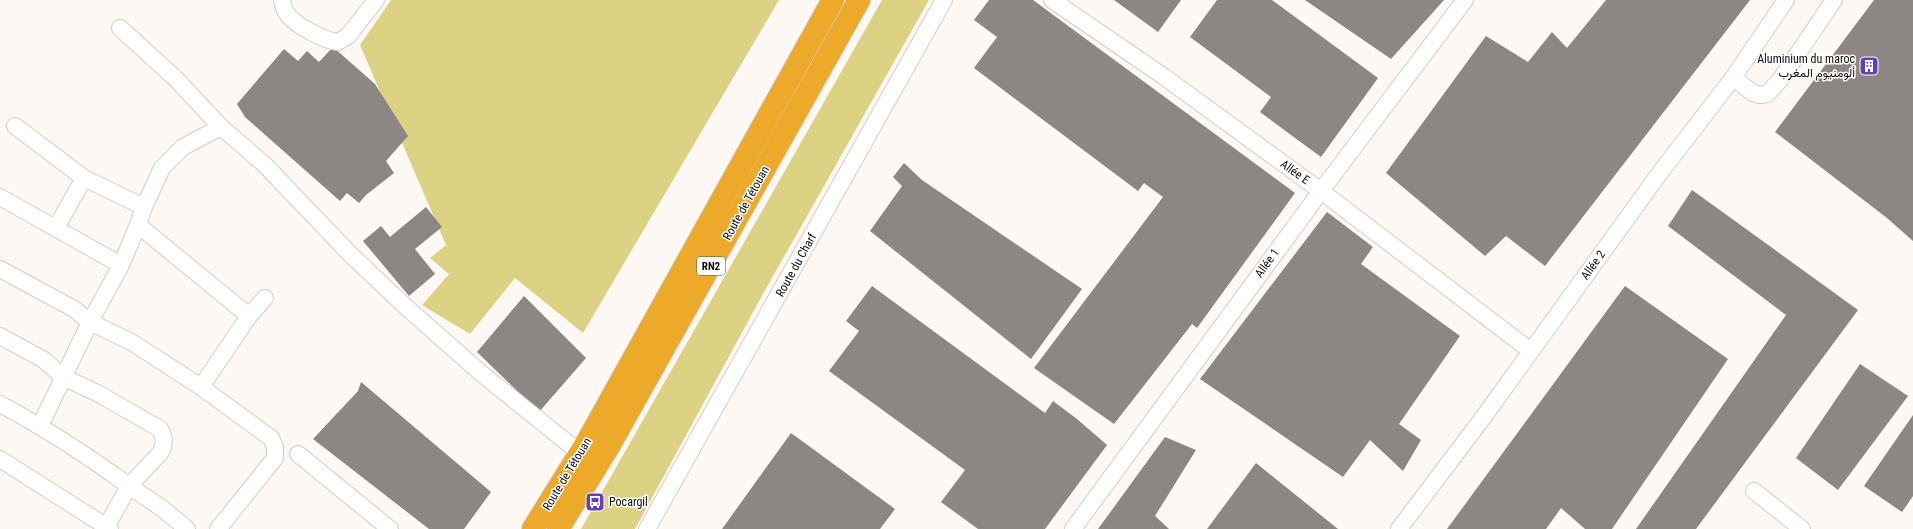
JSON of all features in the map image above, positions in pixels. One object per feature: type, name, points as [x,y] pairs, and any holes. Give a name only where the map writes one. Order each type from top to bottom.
[{"type":"highway","name":"Route de Tétouan","points":[[533,529],[580,453],[833,0]]},
{"type":"highway","name":"Route de Tétouan","points":[[558,529],[612,440],[859,0]]},
{"type":"street","points":[[282,0],[286,14],[295,21],[326,39],[338,42],[348,36],[376,0]]},
{"type":"street","name":"Route du Charf","points":[[647,529],[944,0]]},
{"type":"street","name":"Allée E","points":[[1052,0],[1163,76],[1320,190],[1531,351]]},
{"type":"street","name":"Allée 1","points":[[1073,529],[1320,190],[1465,0]]},
{"type":"street","name":"Allée 2","points":[[1399,529],[1485,415],[1659,174],[1733,78],[1786,0]]},
{"type":"street","points":[[1733,78],[1760,96],[1767,94],[1780,80],[1834,0]]},
{"type":"street","points":[[120,28],[175,78],[222,127],[264,164],[351,255],[406,307],[482,374],[580,453]]},
{"type":"street","points":[[15,126],[84,178],[144,207]]},
{"type":"street","points":[[40,426],[90,322],[120,265],[162,168],[173,157],[196,139],[222,127]]},
{"type":"street","points":[[56,228],[84,178]]},
{"type":"street","points":[[0,197],[120,265]]},
{"type":"street","points":[[138,225],[249,316]]},
{"type":"street","points":[[0,269],[74,309],[90,322],[132,343],[200,388],[271,438],[275,447],[275,458],[218,529]]},
{"type":"street","points":[[200,388],[249,316],[265,298]]},
{"type":"street","points":[[0,336],[44,360],[64,377],[148,421],[160,429],[164,435],[164,446],[161,452],[129,486],[107,528],[0,459]]},
{"type":"street","points":[[0,404],[40,426],[94,460],[129,486],[164,509],[187,529]]},
{"type":"street","points":[[298,454],[390,529]]},
{"type":"street","points":[[1754,492],[1802,529]]},
{"type":"shaded area","points":[[391,0],[779,0],[583,333],[515,278],[470,334],[422,305],[449,274],[430,258],[446,245],[360,45]]},
{"type":"shaded area","points":[[882,0],[929,0],[763,294],[635,529],[581,529]]},
{"type":"building","points":[[989,0],[1033,0],[1295,193],[1197,328],[1192,324],[1114,424],[1034,368],[1163,197],[1144,183],[1138,191],[974,68],[997,37],[974,20]]},
{"type":"building","points":[[1114,0],[1181,0],[1158,32]]},
{"type":"building","points":[[1217,0],[1272,0],[1378,78],[1321,157],[1260,112],[1271,97],[1190,37]]},
{"type":"building","points":[[1305,0],[1444,0],[1391,59]]},
{"type":"building","points":[[1606,0],[1750,0],[1545,266],[1506,236],[1485,256],[1386,173],[1486,36],[1528,62],[1552,32],[1567,48]]},
{"type":"building","name":"Aluminium du maroc ألومنيوم المغرب","points":[[1874,0],[1913,0],[1913,241],[1887,218],[1775,132]]},
{"type":"building","points":[[333,47],[375,84],[408,136],[386,161],[394,173],[366,195],[359,203],[347,193],[340,201],[245,117],[237,104],[284,49],[298,61],[307,51],[319,62]]},
{"type":"building","points":[[904,163],[922,180],[1082,289],[1031,359],[870,231],[902,186],[893,177]]},
{"type":"building","points":[[1692,190],[1858,310],[1696,529],[1636,529],[1786,315],[1668,226]]},
{"type":"building","points":[[426,207],[442,227],[415,249],[435,274],[409,296],[363,241],[381,226],[390,237]]},
{"type":"building","points":[[1327,212],[1373,247],[1361,264],[1460,336],[1399,424],[1421,440],[1403,471],[1370,440],[1343,477],[1200,379]]},
{"type":"building","points":[[872,286],[1045,413],[1053,401],[1077,419],[1107,445],[1045,529],[978,529],[941,502],[965,470],[829,371],[859,331],[846,321]]},
{"type":"building","points":[[1625,286],[1728,359],[1612,529],[1585,529],[1561,508],[1546,529],[1447,529]]},
{"type":"building","points":[[524,296],[586,358],[539,412],[477,352]]},
{"type":"building","points":[[1860,364],[1908,396],[1838,490],[1796,458]]},
{"type":"building","points":[[361,382],[491,492],[464,529],[429,529],[313,439],[358,391]]},
{"type":"building","points":[[1913,415],[1913,496],[1902,512],[1864,486]]},
{"type":"building","points":[[791,433],[895,509],[880,529],[722,529]]},
{"type":"building","points":[[1165,437],[1196,450],[1155,516],[1169,529],[1098,529]]},
{"type":"building","points":[[1256,463],[1338,529],[1207,529]]},
{"type":"place","name":"Aluminium du maroc ألومنيوم المغرب","points":[[1869,66]]},
{"type":"place","name":"Pocargil","points":[[595,502]]}]
